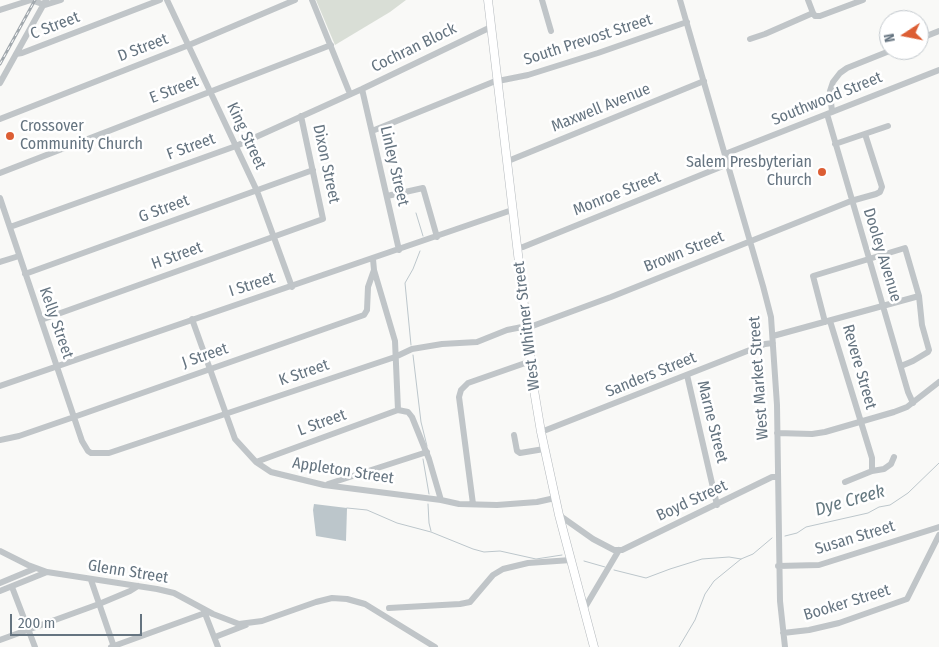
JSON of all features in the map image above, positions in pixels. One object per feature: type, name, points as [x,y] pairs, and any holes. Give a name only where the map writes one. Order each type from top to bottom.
[{"type":"main road","name":"West Whitner Street","points":[[488,0],[540,432],[592,646]]},
{"type":"street","points":[[0,10],[31,0],[45,2],[48,5],[61,0]]},
{"type":"street","name":"C Street","points":[[16,54],[22,54],[160,0]]},
{"type":"street","name":"King Street","points":[[167,0],[257,191],[292,287]]},
{"type":"street","name":"D Street","points":[[0,119],[189,45],[296,0]]},
{"type":"street","points":[[312,0],[350,94]]},
{"type":"street","points":[[542,0],[551,30]]},
{"type":"street","name":"West Market Street","points":[[680,0],[768,303],[773,343],[778,477],[778,566],[785,647]]},
{"type":"street","points":[[808,0],[816,16],[863,0]]},
{"type":"street","points":[[0,83],[45,2]]},
{"type":"street","points":[[750,38],[765,34],[813,13]]},
{"type":"street","name":"South Prevost Street","points":[[372,131],[498,82],[537,73],[687,22]]},
{"type":"street","name":"Cochran Block","points":[[350,94],[491,27]]},
{"type":"street","name":"E Street","points":[[0,173],[331,45]]},
{"type":"street","name":"Dooley Avenue","points":[[879,55],[847,68],[840,73],[833,82],[830,91],[830,113],[851,201],[908,392],[913,402]]},
{"type":"street","name":"Southwood Street","points":[[725,154],[939,70]]},
{"type":"street","name":"Maxwell Avenue","points":[[508,161],[704,81]]},
{"type":"street","name":"Linley Street","points":[[362,89],[399,250]]},
{"type":"street","name":"F Street","points":[[10,228],[236,146],[350,94]]},
{"type":"street","name":"Dixon Street","points":[[301,116],[323,218]]},
{"type":"street","points":[[836,144],[888,126]]},
{"type":"street","name":"Brown Street","points":[[527,327],[611,297],[750,240],[851,201],[880,192],[882,187],[865,134]]},
{"type":"street","name":"Monroe Street","points":[[517,248],[523,248],[728,164]]},
{"type":"street","name":"G Street","points":[[25,274],[313,170]]},
{"type":"street","points":[[387,196],[423,188],[437,237]]},
{"type":"street","name":"Kelly Street","points":[[1,203],[82,441],[91,453]]},
{"type":"street","name":"I Street","points":[[0,386],[512,210]]},
{"type":"street","name":"H Street","points":[[41,320],[323,218]]},
{"type":"street","points":[[868,259],[905,248],[919,296],[922,325],[928,352],[901,366]]},
{"type":"street","points":[[0,262],[19,256]]},
{"type":"street","name":"J Street","points":[[0,440],[74,417],[364,315],[367,310],[368,287],[374,270],[373,259]]},
{"type":"street","name":"Revere Street","points":[[868,259],[813,276],[872,458],[872,472]]},
{"type":"street","points":[[374,270],[395,341],[398,410],[408,412],[412,417],[427,452],[441,500]]},
{"type":"street","points":[[772,336],[919,296]]},
{"type":"street","name":"Appleton Street","points":[[192,319],[235,439],[256,462],[271,472],[324,485],[459,504],[537,502],[555,498]]},
{"type":"street","name":"K Street","points":[[91,453],[109,453],[395,357],[412,349],[442,344],[477,342],[507,330],[527,327]]},
{"type":"street","name":"Sanders Street","points":[[540,432],[765,344],[773,343]]},
{"type":"street","points":[[473,504],[459,397],[461,390],[468,383],[531,361]]},
{"type":"street","name":"Marne Street","points":[[687,375],[717,505]]},
{"type":"street","points":[[777,433],[812,434],[894,412],[913,402],[939,382]]},
{"type":"street","name":"L Street","points":[[256,462],[398,410]]},
{"type":"street","points":[[514,436],[517,451],[520,454],[544,449]]},
{"type":"street","points":[[324,485],[427,452]]},
{"type":"street","points":[[845,482],[884,469],[892,464],[894,457]]},
{"type":"street","name":"Boyd Street","points":[[619,550],[717,505],[772,477],[778,477]]},
{"type":"street","points":[[559,515],[593,539],[614,550],[619,550],[584,609]]},
{"type":"street","name":"Susan Street","points":[[778,566],[819,565],[939,527]]},
{"type":"street","name":"Booker Street","points":[[783,633],[809,630],[839,623],[907,599],[939,534]]},
{"type":"street","name":"Glenn Street","points":[[0,551],[47,572],[174,593],[204,611],[239,624],[249,624]]},
{"type":"street","points":[[389,608],[470,602],[493,575],[503,569],[528,563],[571,560]]},
{"type":"street","points":[[0,584],[36,568]]},
{"type":"street","points":[[0,591],[47,572]]},
{"type":"street","points":[[91,580],[113,647],[204,611],[218,647]]},
{"type":"street","points":[[0,640],[99,604],[138,586]]},
{"type":"street","points":[[12,587],[35,647]]},
{"type":"street","name":"Glenn Street","points":[[215,637],[249,624],[332,598],[347,599],[365,604],[435,647]]},
{"type":"shaded area","points":[[316,0],[406,0],[390,12],[335,45]]},
{"type":"shaded area","points":[[314,504],[347,508],[346,541],[316,536]]},
{"type":"waterway","points":[[416,213],[423,236]]},
{"type":"waterway","points":[[411,345],[405,283],[420,251]]},
{"type":"waterway","points":[[413,355],[421,422],[427,446]]},
{"type":"waterway","points":[[423,459],[429,494]]},
{"type":"waterway","name":"Dye Creek","points":[[785,536],[797,533],[806,527],[868,513],[879,507],[890,505],[908,493],[939,463]]},
{"type":"waterway","points":[[428,504],[431,531]]},
{"type":"waterway","points":[[347,508],[367,510],[397,523],[431,532],[484,552],[500,551],[536,559],[562,555]]},
{"type":"waterway","name":"Dye Creek","points":[[679,647],[695,620],[705,594],[714,581],[741,559],[753,554],[772,538]]},
{"type":"waterway","points":[[614,570],[646,578],[702,559],[729,557],[741,559]]},
{"type":"waterway","points":[[584,561],[605,567]]},
{"type":"railway","points":[[0,64],[35,0]]},
{"type":"place","name":"Crossover Community Church","points":[[10,136]]},
{"type":"place","name":"Salem Presbyterian Church","points":[[822,172]]}]
